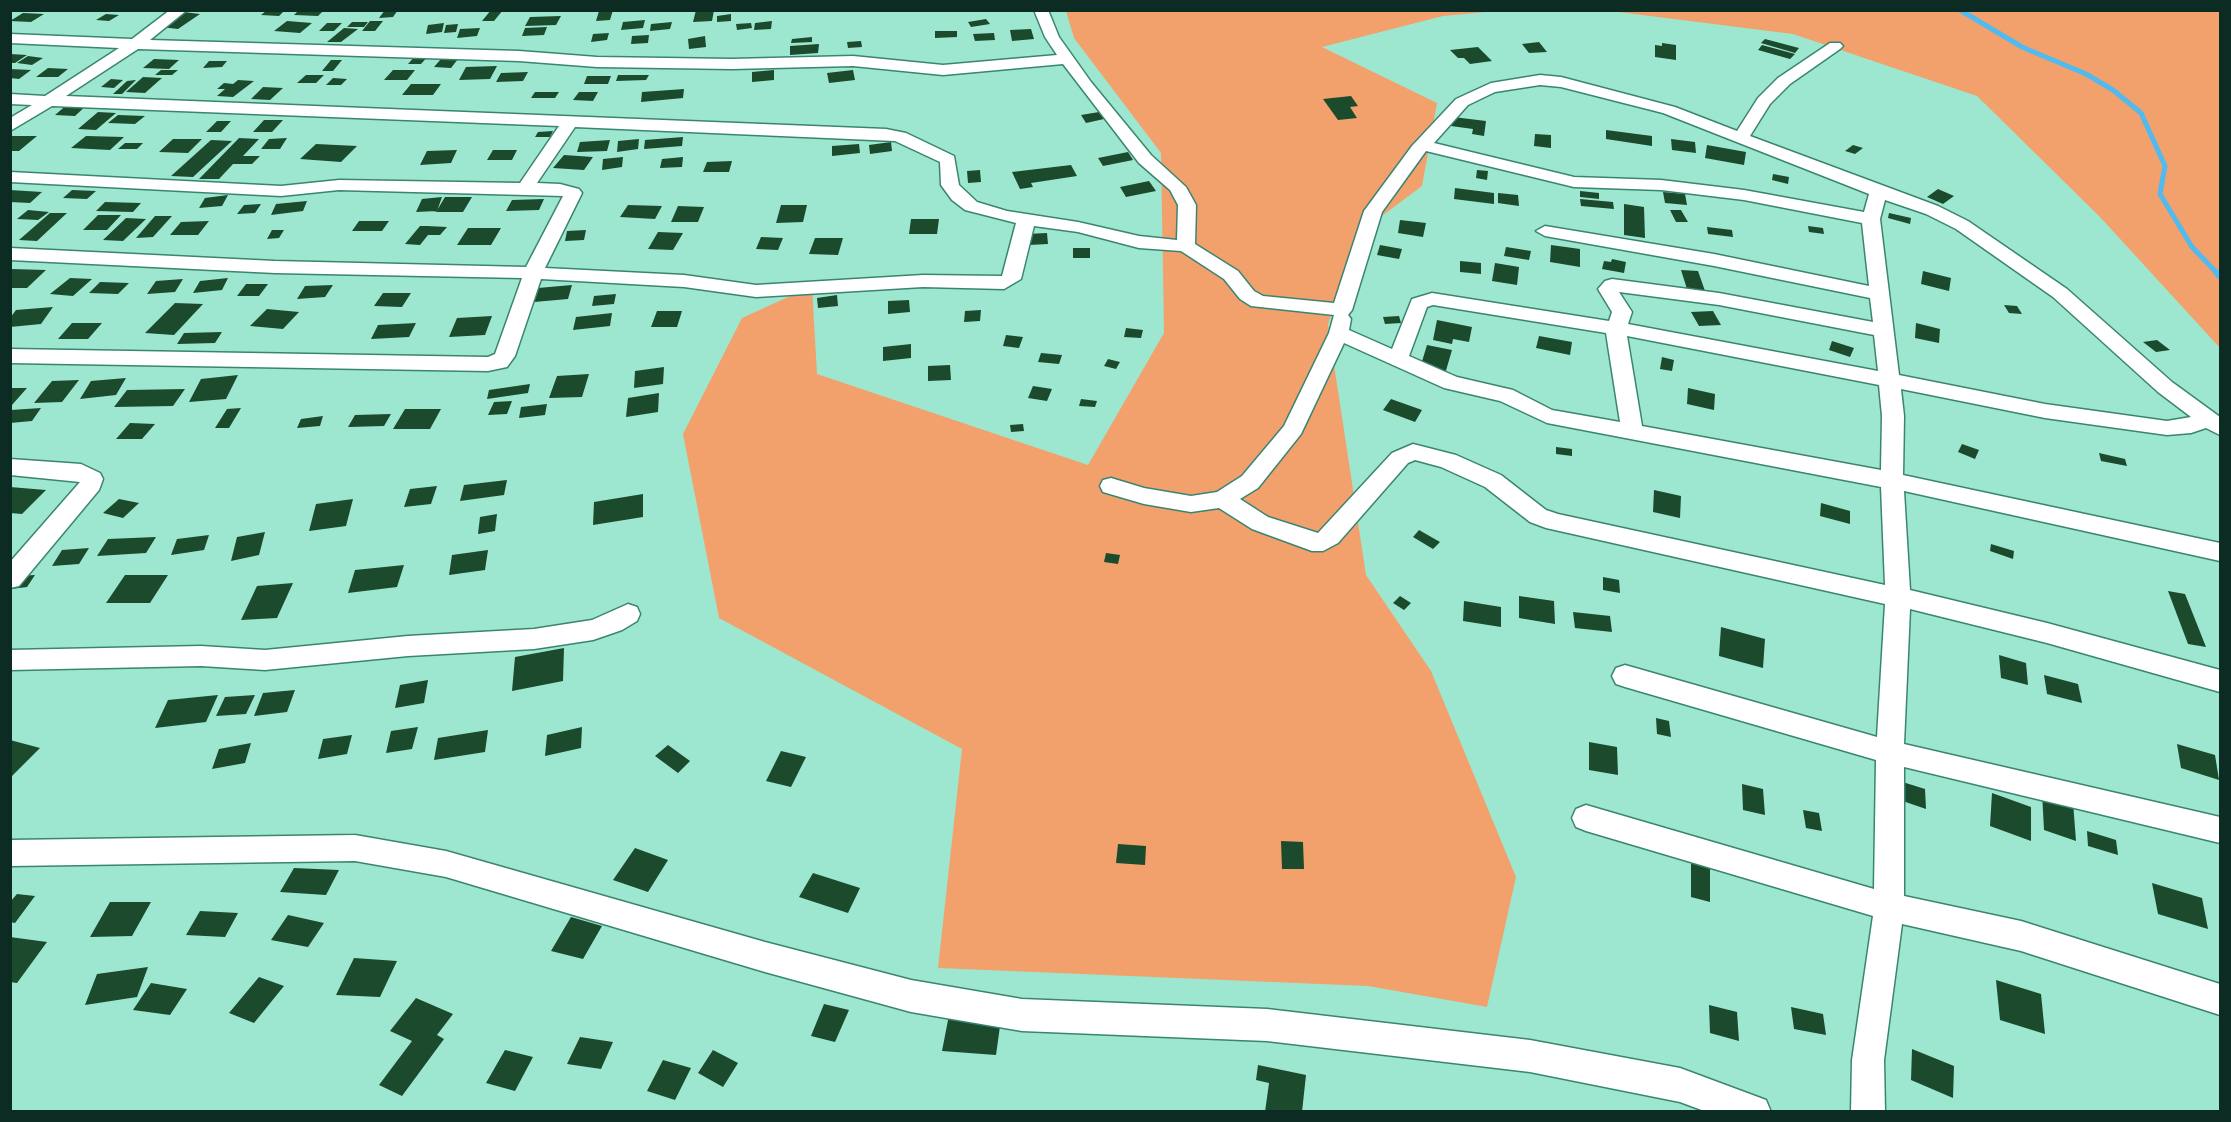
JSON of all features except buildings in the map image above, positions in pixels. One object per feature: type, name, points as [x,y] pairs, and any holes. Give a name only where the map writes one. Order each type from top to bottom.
[{"type":"street","points":[[10,126],[135,45],[180,10]]},
{"type":"street","points":[[1041,10],[1052,37],[1066,59],[1145,159],[1177,187],[1187,205],[1186,246]]},
{"type":"street","points":[[10,38],[135,45],[519,56],[597,62],[732,64],[853,62],[943,70],[1066,59]]},
{"type":"street","points":[[1741,137],[1764,101],[1784,81],[1835,46]]},
{"type":"street","points":[[1111,486],[1191,504],[1223,500],[1250,482],[1293,429],[1339,333],[1342,310],[1373,211],[1423,145],[1462,102],[1491,88],[1540,80],[1561,82],[1635,100],[1741,137],[1879,192],[1932,210],[1962,225],[2060,293],[2165,387],[2214,424]]},
{"type":"street","points":[[10,99],[862,132],[900,137],[948,160],[950,185],[957,196],[971,206],[1026,220],[1078,227],[1139,242],[1186,246],[1231,275],[1247,295],[1258,302],[1342,310]]},
{"type":"street","points":[[525,188],[571,120]]},
{"type":"street","points":[[1423,145],[1574,182],[1661,185],[1744,195],[1871,219]]},
{"type":"street","points":[[10,177],[280,191],[339,185],[560,189],[573,193],[533,273],[505,356],[500,362],[488,364],[10,356]]},
{"type":"street","points":[[1868,1112],[1868,1060],[1889,907],[1890,752],[1898,597],[1890,379],[1871,219],[1879,192]]},
{"type":"street","points":[[10,254],[298,268],[533,273],[684,281],[756,291],[923,281],[1004,283],[1011,279],[1026,220]]},
{"type":"street","points":[[1545,231],[1714,260],[1881,294]]},
{"type":"street","points":[[1632,432],[1616,330],[1622,312],[1608,289],[1612,285],[1719,299],[1884,331]]},
{"type":"street","points":[[1398,359],[1419,303],[1423,300],[1461,303],[1616,330],[1679,338],[2045,411],[2167,428],[2214,424]]},
{"type":"street","points":[[1339,333],[1451,383],[1506,395],[1547,416],[1969,495],[2220,552]]},
{"type":"street","points":[[1223,500],[1260,523],[1312,542],[1323,542],[1400,458],[1413,453],[1448,461],[1486,477],[1538,516],[1554,522],[1898,597],[2047,633],[2220,681]]},
{"type":"street","points":[[10,467],[81,472],[92,479],[91,484],[10,579]]},
{"type":"street","points":[[10,660],[201,656],[265,660],[408,646],[534,639],[593,630],[613,623],[628,614]]},
{"type":"street","points":[[1625,676],[1890,752],[2220,830]]},
{"type":"street","points":[[1586,818],[1889,907],[2021,936],[2220,1000]]},
{"type":"street","points":[[10,853],[356,848],[446,864],[765,957],[911,996],[1022,1015],[1267,1025],[1530,1056],[1680,1085],[1754,1112]]},
{"type":"shaded area","points":[[1066,11],[1497,11],[1443,16],[1322,47],[1437,103],[1422,186],[1355,236],[1328,325],[1366,575],[1431,671],[1516,877],[1487,1007],[1368,986],[938,968],[962,749],[719,618],[683,434],[742,318],[812,286],[817,374],[1088,465],[1164,333],[1161,153],[1074,38]]},
{"type":"shaded area","points":[[1610,11],[2220,11],[2220,348],[2100,217],[1977,96],[1793,34]]},
{"type":"waterway","points":[[1960,10],[2022,47],[2086,74],[2113,90],[2141,113],[2165,166],[2160,194],[2192,247],[2219,275]]}]
